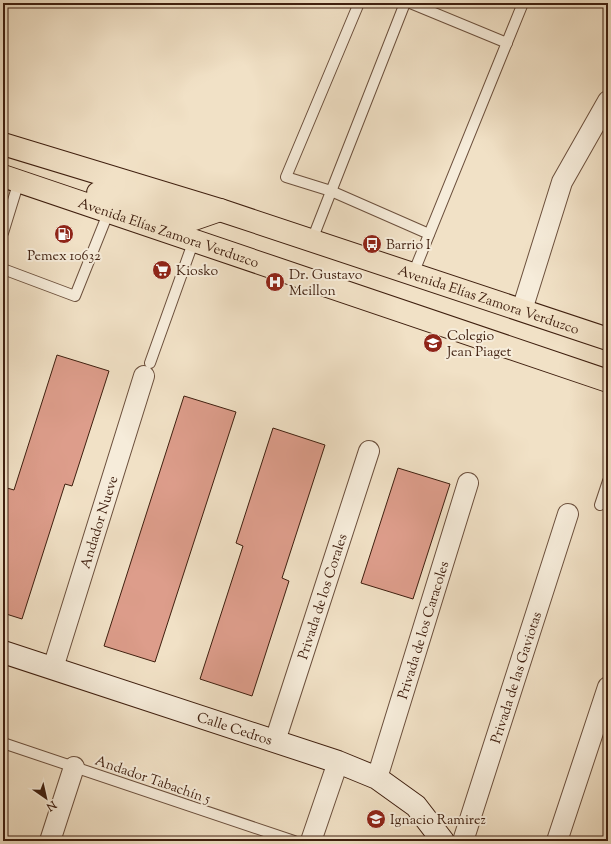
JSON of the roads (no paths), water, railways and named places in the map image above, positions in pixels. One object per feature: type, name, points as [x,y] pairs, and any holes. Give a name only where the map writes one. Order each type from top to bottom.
[{"type":"main road","name":"Avenida Elías Zamora Verduzco","points":[[3,144],[220,210],[608,339]]},
{"type":"main road","name":"Avenida Elías Zamora Verduzco","points":[[11,178],[608,381]]},
{"type":"main road","points":[[72,199],[94,191],[194,219],[220,210]]},
{"type":"street","points":[[522,310],[562,182],[608,101]]},
{"type":"street","name":"Andador Nueve","points":[[53,668],[147,370]]},
{"type":"street","name":"Privada de los Corales","points":[[275,741],[368,451]]},
{"type":"street","name":"Privada de los Caracoles","points":[[377,778],[468,483]]},
{"type":"street","name":"Privada de las Gaviotas","points":[[463,841],[568,514]]},
{"type":"street","name":"Calle Cedros","points":[[3,652],[338,762],[377,778],[416,806],[443,841]]},
{"type":"street","points":[[557,841],[608,687]]},
{"type":"street","points":[[311,841],[338,762]]},
{"type":"street","points":[[50,841],[74,767]]},
{"type":"lane","points":[[359,3],[286,176],[331,191],[429,234]]},
{"type":"lane","points":[[312,240],[405,3]]},
{"type":"lane","points":[[410,3],[506,43]]},
{"type":"lane","points":[[413,274],[523,3]]},
{"type":"lane","points":[[3,233],[11,178]]},
{"type":"lane","points":[[3,269],[75,296],[109,211]]},
{"type":"lane","points":[[147,370],[194,240]]},
{"type":"lane","points":[[600,505],[608,481]]},
{"type":"lane","name":"Andador Tabachín 5","points":[[3,742],[294,841]]},
{"type":"place","name":"Pemex 10632","points":[[64,234]]},
{"type":"place","name":"Barrio I","points":[[372,244]]},
{"type":"place","name":"Kiosko","points":[[162,270]]},
{"type":"place","name":"Dr. Gustavo Meillon","points":[[275,282]]},
{"type":"place","name":"Colegio Jean Piaget","points":[[433,343]]},
{"type":"place","name":"Ignacio Ramirez","points":[[376,819]]}]
